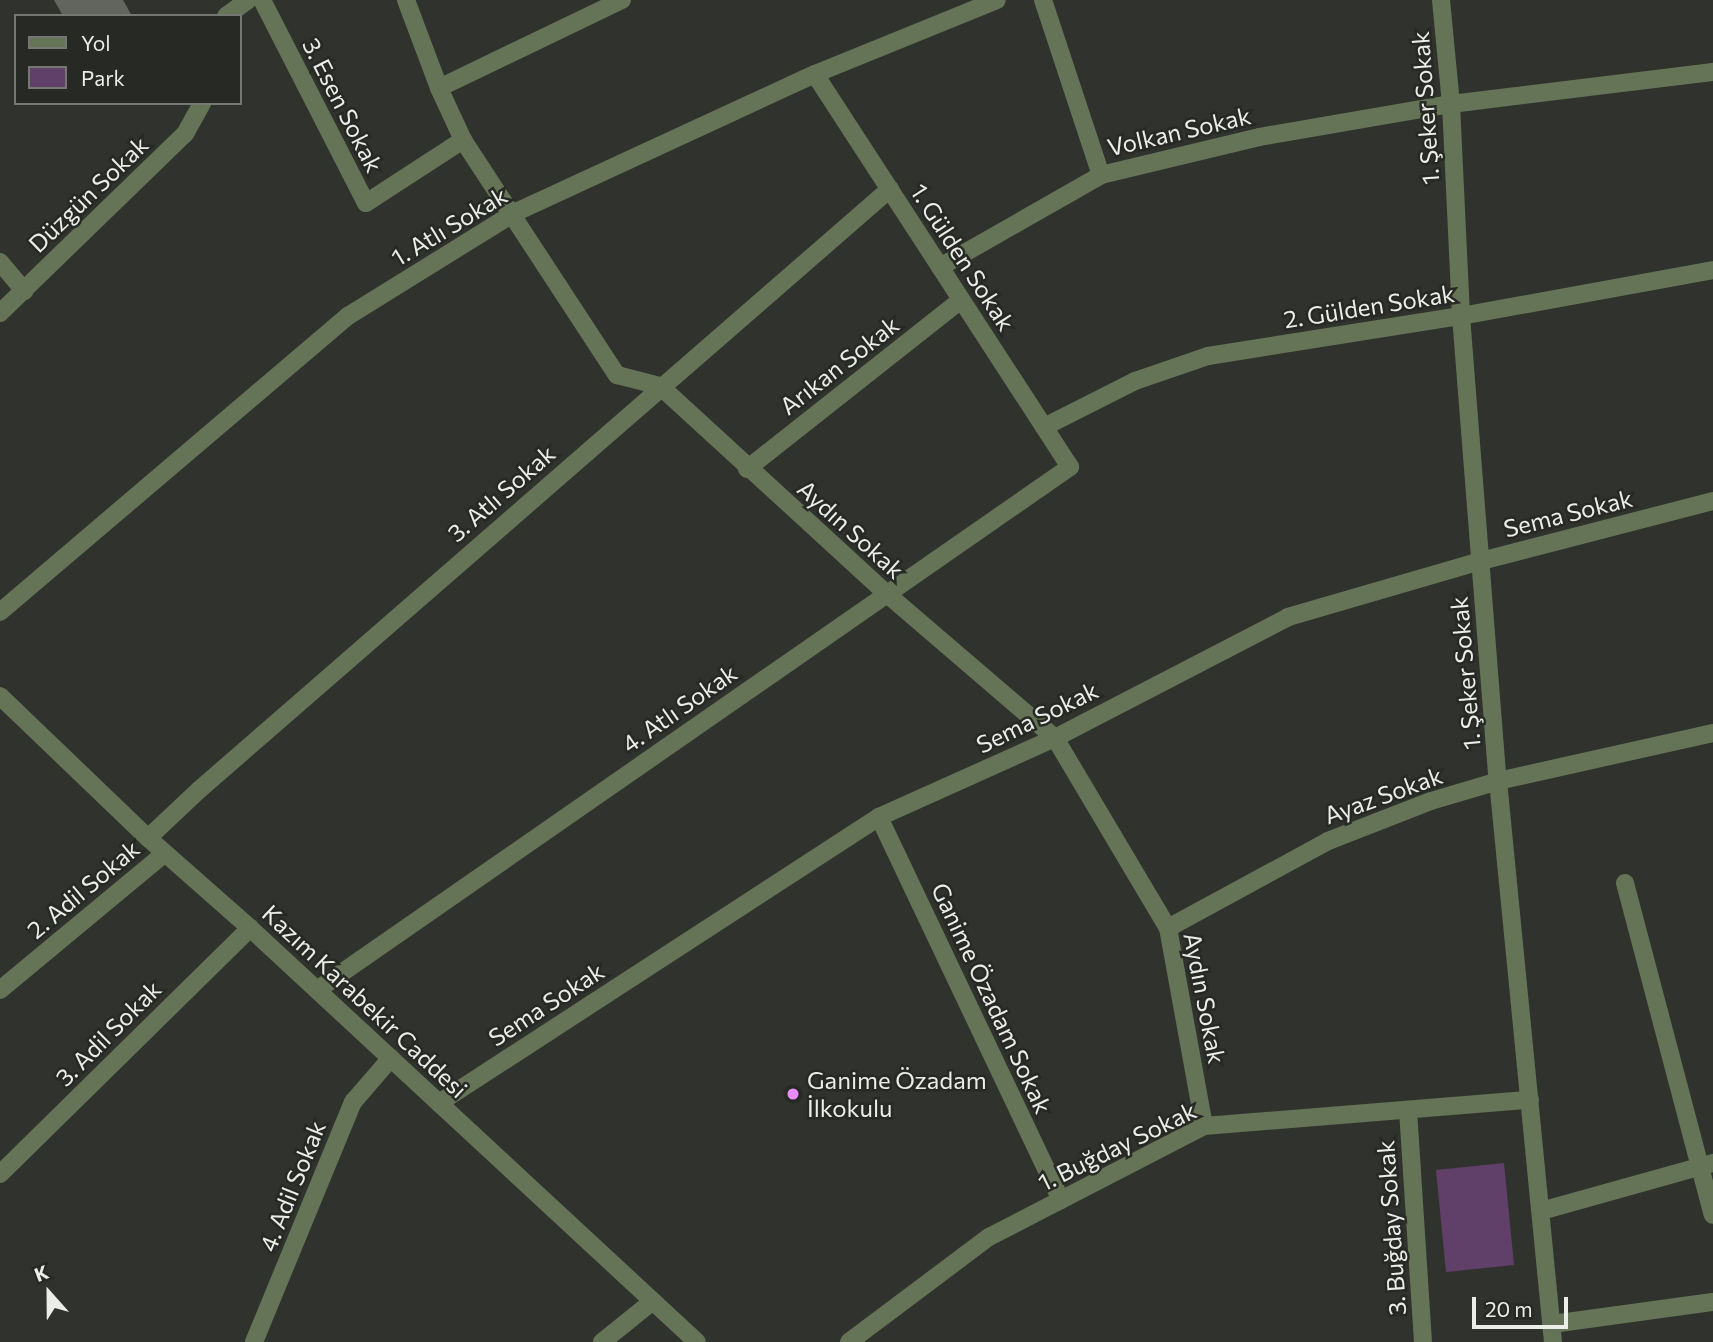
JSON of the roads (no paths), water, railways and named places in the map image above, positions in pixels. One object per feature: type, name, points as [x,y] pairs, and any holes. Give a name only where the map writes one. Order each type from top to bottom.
[{"type":"street","points":[[229,14],[248,0]]},
{"type":"street","name":"3. Esen Sokak","points":[[262,0],[366,203],[463,140]]},
{"type":"street","name":"Aydın Sokak","points":[[406,0],[439,88],[463,140],[514,213],[617,374],[660,386],[747,469],[887,594],[1055,738],[1168,928],[1204,1126]]},
{"type":"street","points":[[439,88],[622,0]]},
{"type":"street","name":"1. Atlı Sokak","points":[[0,612],[348,316],[514,213],[816,74],[997,0]]},
{"type":"street","points":[[1043,0],[1101,175]]},
{"type":"street","name":"1. Şeker Sokak","points":[[1441,0],[1451,104],[1461,316],[1498,781],[1553,1342]]},
{"type":"street","name":"Volkan Sokak","points":[[940,267],[1101,175],[1259,137],[1451,104],[1713,72]]},
{"type":"street","name":"1. Gülden Sokak","points":[[816,74],[1070,467]]},
{"type":"street","name":"Düzgün Sokak","points":[[0,313],[185,134],[201,105]]},
{"type":"street","name":"3. Atlı Sokak","points":[[148,838],[210,780],[660,386],[890,189]]},
{"type":"street","points":[[0,262],[24,291]]},
{"type":"street","name":"2. Gülden Sokak","points":[[1044,427],[1135,380],[1208,356],[1461,316],[1713,270]]},
{"type":"street","name":"Arıkan Sokak","points":[[747,469],[961,300]]},
{"type":"street","name":"4. Atlı Sokak","points":[[317,989],[1070,467]]},
{"type":"street","name":"Sema Sokak","points":[[439,1103],[879,817],[1055,738],[1288,617],[1481,561],[1713,501]]},
{"type":"street","name":"Kazım Karabekir Caddesi","points":[[1,697],[148,838],[317,989],[697,1342]]},
{"type":"street","name":"Ayaz Sokak","points":[[1168,928],[1328,841],[1431,801],[1498,781],[1713,733]]},
{"type":"street","name":"Ganime Özadam Sokak","points":[[879,817],[1061,1200]]},
{"type":"street","name":"2. Adil Sokak","points":[[0,990],[165,853]]},
{"type":"street","points":[[1625,883],[1707,1165],[1713,1214]]},
{"type":"street","name":"3. Adil Sokak","points":[[0,1174],[250,928]]},
{"type":"street","name":"4. Adil Sokak","points":[[254,1342],[354,1102],[391,1058]]},
{"type":"street","name":"1. Buğday Sokak","points":[[849,1342],[989,1237],[1204,1126],[1530,1100]]},
{"type":"street","name":"3. Buğday Sokak","points":[[1408,1110],[1423,1342]]},
{"type":"street","points":[[1541,1212],[1707,1165]]},
{"type":"street","points":[[601,1342],[653,1301]]},
{"type":"street","points":[[1552,1324],[1713,1302]]},
{"type":"place","name":"Ganime Özadam İlkokulu","points":[[793,1094]]}]
